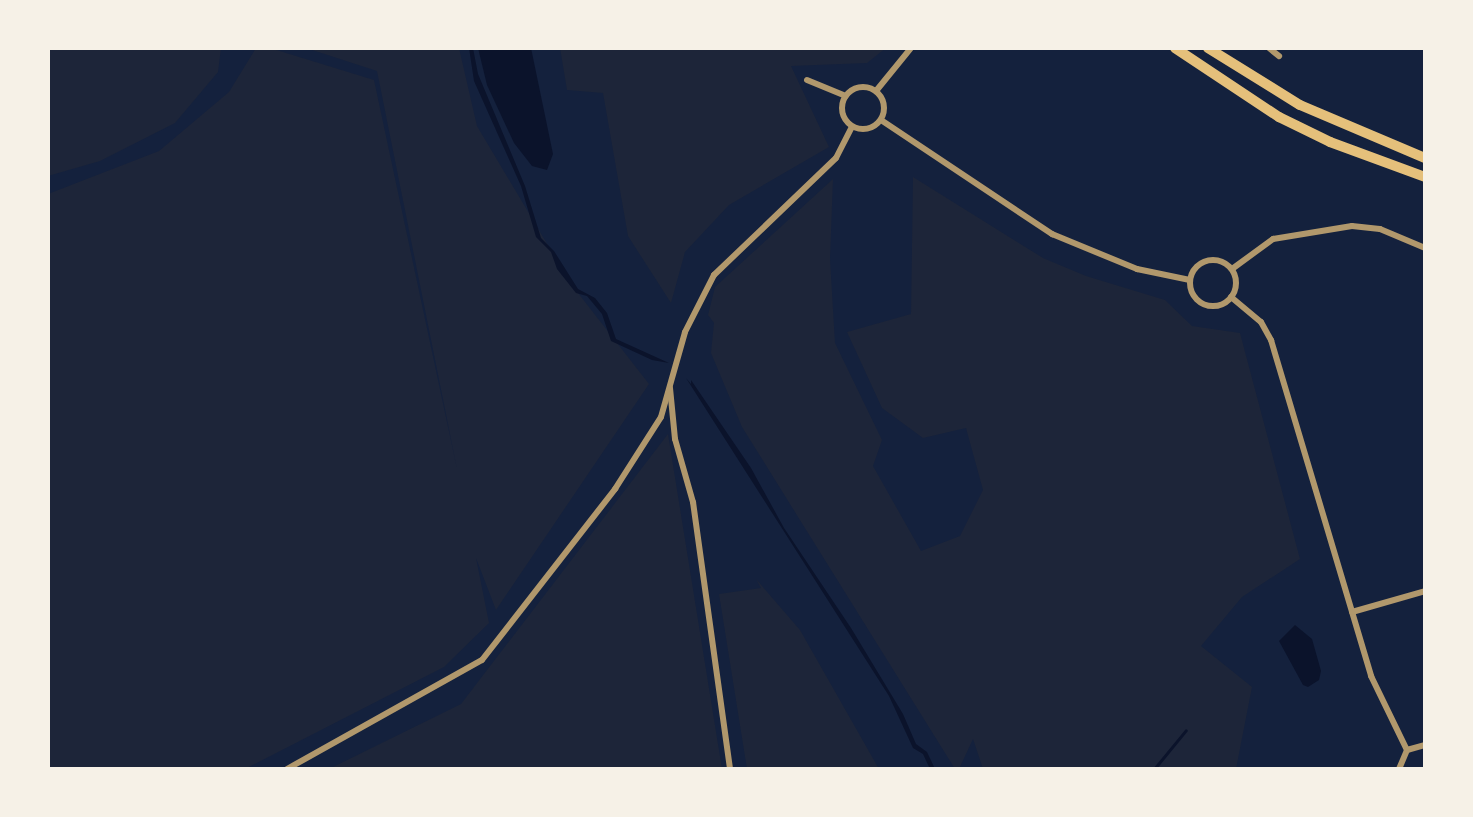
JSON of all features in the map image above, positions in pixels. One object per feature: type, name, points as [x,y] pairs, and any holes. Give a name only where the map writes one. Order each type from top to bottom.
[{"type":"main road","points":[[1175,48],[1279,117],[1330,142],[1425,177]]},
{"type":"main road","points":[[1210,49],[1300,105],[1425,158]]},
{"type":"street","points":[[876,91],[911,48]]},
{"type":"street","points":[[1269,48],[1279,56]]},
{"type":"street","points":[[807,80],[846,96]]},
{"type":"street","points":[[852,127],[842,109],[846,96],[856,88],[876,91]]},
{"type":"street","points":[[852,127],[871,128],[881,120],[885,108],[876,91]]},
{"type":"street","points":[[881,120],[1052,234],[1137,268],[1190,280]]},
{"type":"street","points":[[287,769],[482,660],[615,489],[661,417],[684,332],[714,275],[836,158],[852,127]]},
{"type":"street","points":[[1232,269],[1273,239],[1352,226],[1380,229],[1425,248]]},
{"type":"street","points":[[1206,260],[1220,260],[1232,269],[1237,283],[1231,297],[1219,305],[1204,304],[1193,294],[1190,280],[1195,268],[1206,260]]},
{"type":"street","points":[[1231,297],[1256,316],[1271,340],[1371,676],[1407,750],[1399,769]]},
{"type":"street","points":[[670,384],[675,439],[693,502],[730,769]]},
{"type":"street","points":[[1352,612],[1425,591]]},
{"type":"street","points":[[1407,750],[1425,746]]},
{"type":"shaded area","points":[[48,48],[221,48],[218,72],[175,123],[100,161],[48,176]]},
{"type":"shaded area","points":[[256,48],[270,48],[374,80],[457,469],[377,71],[306,48],[459,48],[477,126],[571,284],[649,384],[496,610],[476,558],[489,623],[444,667],[245,769],[48,769],[48,194],[159,151],[229,92]]},
{"type":"shaded area","points":[[469,48],[473,48],[478,74],[525,186],[541,238],[554,251],[578,289],[595,298],[607,313],[616,339],[669,363],[652,360],[611,341],[602,314],[587,296],[576,293],[557,269],[551,252],[536,237],[521,186],[474,81]]},
{"type":"shaded area","points":[[478,48],[531,48],[553,154],[547,170],[532,166],[514,143],[487,85]]},
{"type":"shaded area","points":[[560,48],[886,48],[867,63],[791,66],[829,147],[729,205],[685,252],[671,303],[628,236],[603,93],[567,90]]},
{"type":"shaded area","points":[[913,177],[1043,258],[1086,276],[1165,300],[1192,326],[1240,333],[1300,559],[1242,597],[1201,646],[1252,687],[1236,769],[983,769],[973,739],[959,769],[955,769],[742,427],[711,353],[714,323],[708,315],[715,287],[833,179],[830,259],[835,343],[882,440],[873,466],[921,551],[960,536],[983,490],[966,428],[923,438],[882,408],[847,332],[911,314]]},
{"type":"shaded area","points":[[686,378],[691,384],[691,380],[751,468],[784,528],[851,628],[903,714],[916,744],[927,752],[935,769],[930,769],[923,754],[913,748],[889,696]]},
{"type":"shaded area","points":[[668,434],[722,769],[329,769],[461,704]]},
{"type":"shaded area","points":[[756,579],[800,630],[879,769],[747,769],[719,594],[761,588]]},
{"type":"shaded area","points":[[1295,625],[1312,639],[1321,671],[1319,680],[1308,687],[1303,685],[1279,641]]},
{"type":"waterway","points":[[1154,769],[1186,730]]}]
